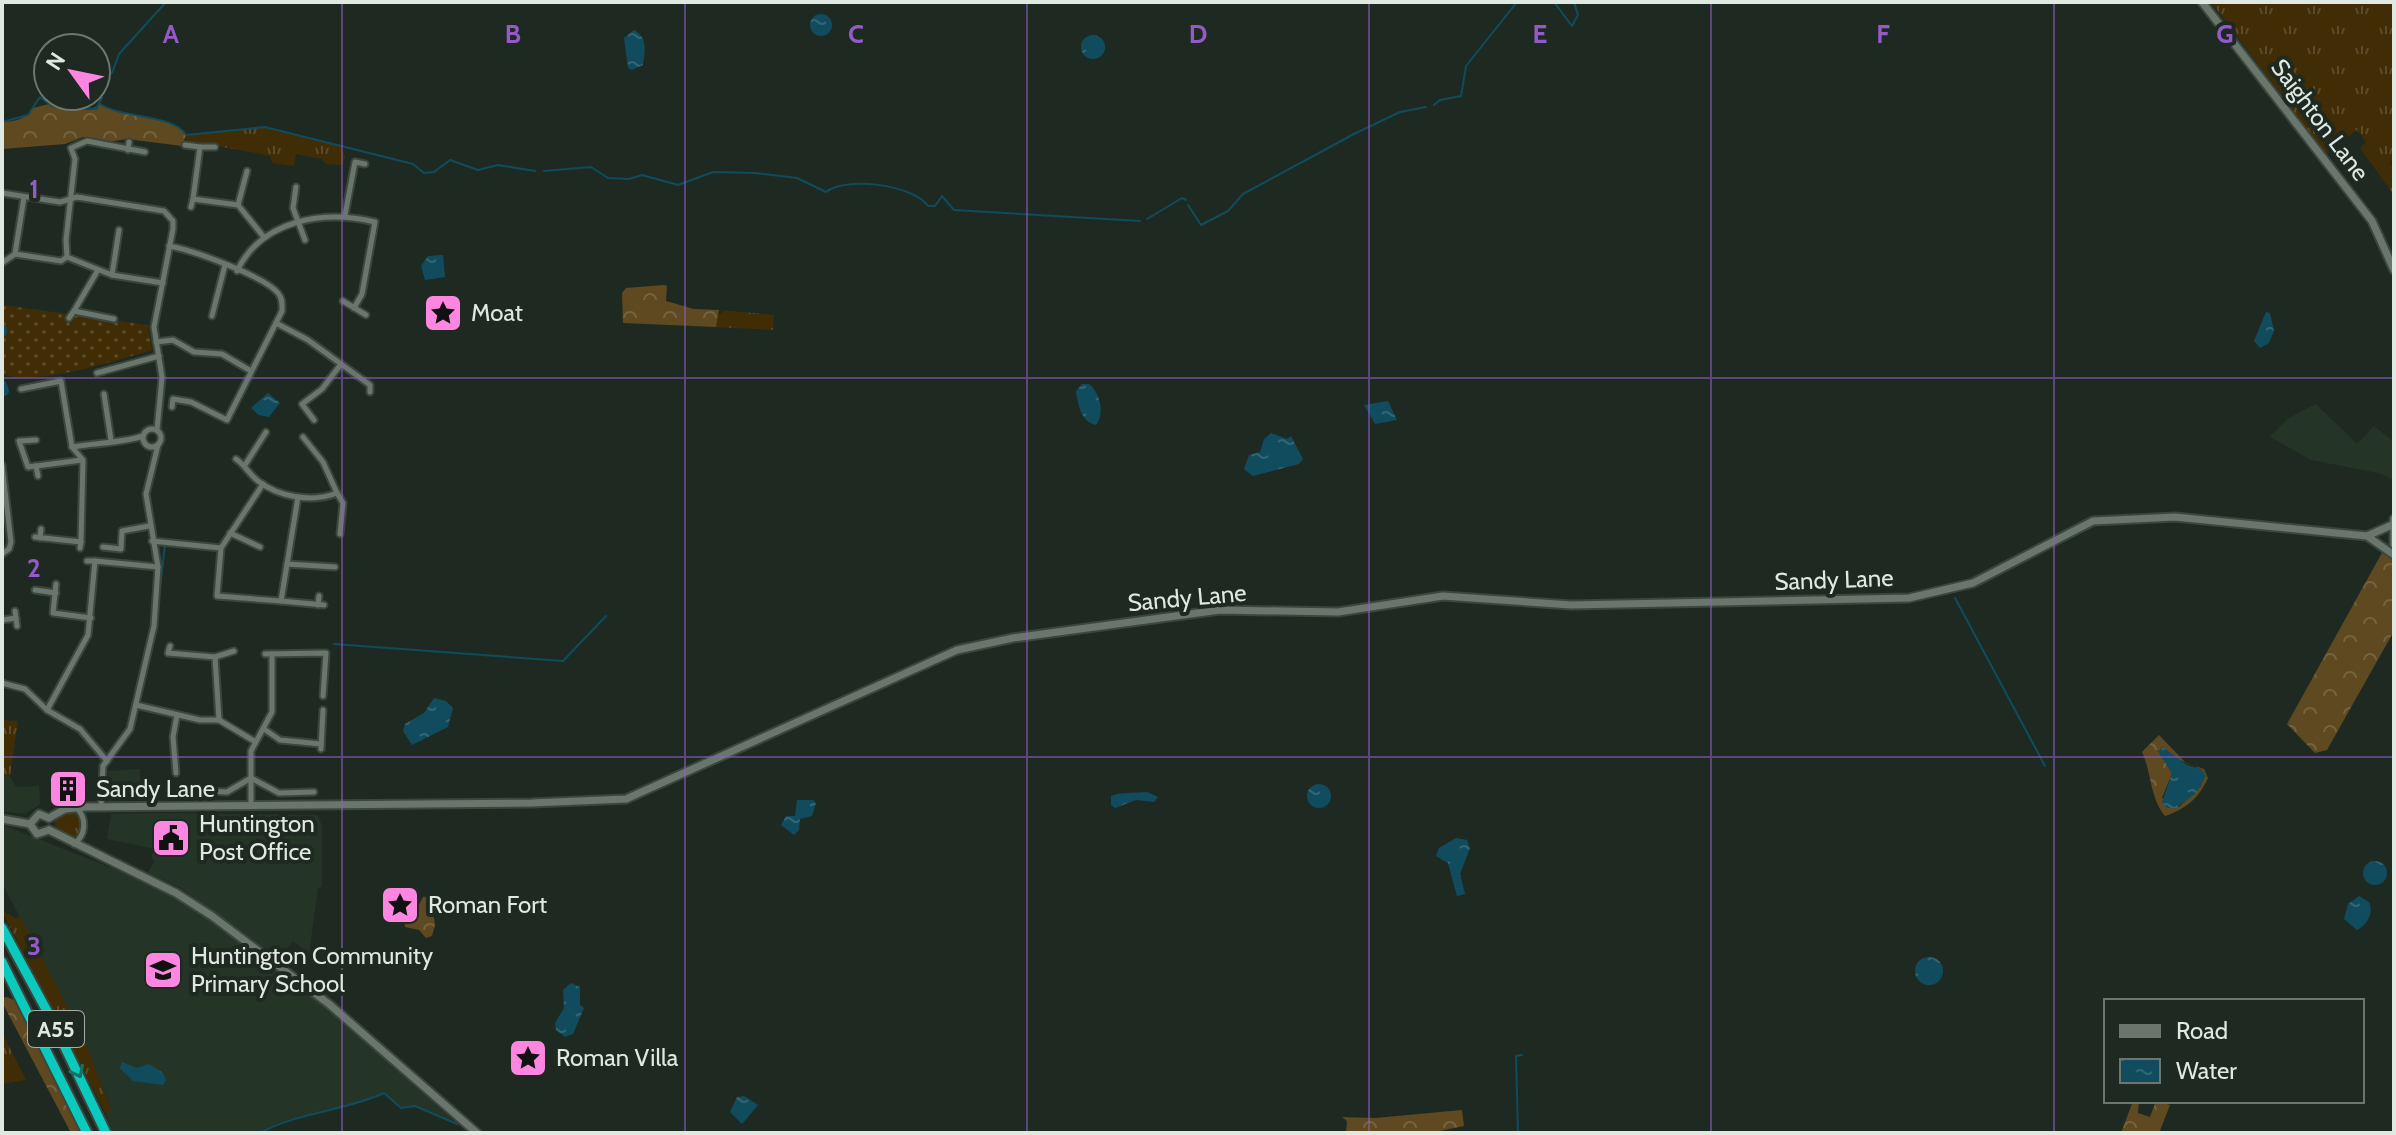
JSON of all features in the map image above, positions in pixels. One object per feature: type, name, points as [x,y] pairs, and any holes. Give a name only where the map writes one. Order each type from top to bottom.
[{"type":"highway","name":"A55","points":[[2,928],[53,1022],[106,1133]]},
{"type":"highway","name":"A55","points":[[2,962],[87,1133]]},
{"type":"street","name":"Saighton Lane","points":[[2202,2],[2372,221],[2394,270]]},
{"type":"street","points":[[67,257],[69,200],[75,159],[71,148],[87,141],[145,152]]},
{"type":"street","points":[[128,150],[129,142]]},
{"type":"street","points":[[185,145],[215,147]]},
{"type":"street","points":[[191,207],[191,185],[200,147]]},
{"type":"street","points":[[345,215],[351,161],[365,164]]},
{"type":"street","points":[[238,205],[248,175]]},
{"type":"street","points":[[296,187],[299,224],[305,240]]},
{"type":"street","points":[[2,193],[69,200],[77,197],[164,211],[173,221],[154,327],[162,377],[154,430],[142,438],[126,442],[111,440],[72,447]]},
{"type":"street","points":[[15,254],[24,197]]},
{"type":"street","points":[[193,199],[238,205],[263,236]]},
{"type":"street","points":[[237,271],[249,249],[263,236],[330,214],[383,221]]},
{"type":"street","points":[[354,308],[362,294],[375,222]]},
{"type":"street","points":[[112,275],[119,230]]},
{"type":"street","points":[[169,246],[194,250],[279,295],[282,311],[223,430]]},
{"type":"street","points":[[2,263],[15,254],[61,261],[67,257]]},
{"type":"street","points":[[67,257],[112,275],[163,283]]},
{"type":"street","points":[[212,316],[225,265]]},
{"type":"street","points":[[69,318],[98,270]]},
{"type":"street","points":[[343,301],[366,315]]},
{"type":"street","points":[[215,306],[222,308]]},
{"type":"street","points":[[74,311],[114,319]]},
{"type":"street","points":[[276,323],[371,385]]},
{"type":"street","points":[[156,342],[173,340],[194,352],[222,354],[251,371]]},
{"type":"street","points":[[97,373],[159,356]]},
{"type":"street","points":[[314,420],[300,401],[322,389],[341,364]]},
{"type":"street","points":[[21,389],[61,381],[66,391],[72,447],[83,460],[81,545],[37,538],[41,529]]},
{"type":"street","points":[[172,407],[174,391]]},
{"type":"street","points":[[104,394],[111,440]]},
{"type":"street","points":[[173,399],[191,402],[227,420]]},
{"type":"street","points":[[101,806],[103,766],[130,729],[154,626],[158,567],[146,494],[156,446],[161,437],[154,430]]},
{"type":"street","points":[[245,465],[259,437],[266,432]]},
{"type":"street","points":[[303,437],[323,462],[343,503],[340,534]]},
{"type":"street","points":[[142,438],[156,446]]},
{"type":"street","points":[[36,440],[19,441],[28,467],[83,460]]},
{"type":"street","points":[[236,459],[263,484],[298,497],[337,493]]},
{"type":"street","points":[[2,465],[11,545],[2,554]]},
{"type":"street","points":[[36,466],[38,476]]},
{"type":"street","points":[[216,604],[221,548],[263,484]]},
{"type":"street","points":[[281,601],[298,497]]},
{"type":"street","name":"Sandy Lane","points":[[49,818],[76,808],[101,806],[626,799],[957,650],[1013,638],[1220,610],[1338,612],[1443,596],[1571,605],[1909,598],[1973,583],[2093,521],[2175,517],[2367,536],[2393,522]]},
{"type":"street","points":[[2393,522],[2394,544]]},
{"type":"street","points":[[103,547],[121,549],[122,531],[149,526]]},
{"type":"street","points":[[230,533],[257,545]]},
{"type":"street","points":[[2367,536],[2394,555]]},
{"type":"street","points":[[152,541],[221,548]]},
{"type":"street","points":[[87,561],[158,567]]},
{"type":"street","points":[[47,710],[74,663],[91,618],[95,561]]},
{"type":"street","points":[[287,564],[335,567]]},
{"type":"street","points":[[56,584],[53,617],[91,618]]},
{"type":"street","points":[[35,590],[56,593]]},
{"type":"street","points":[[217,596],[321,605],[319,596]]},
{"type":"street","points":[[2,620],[15,615],[17,626]]},
{"type":"street","points":[[265,654],[326,650],[323,696]]},
{"type":"street","points":[[169,653],[215,657],[234,651]]},
{"type":"street","points":[[251,805],[254,741],[272,712],[272,654]]},
{"type":"street","points":[[215,657],[219,720]]},
{"type":"street","points":[[2,683],[25,689],[47,710],[80,729],[107,761]]},
{"type":"street","points":[[136,705],[177,715],[219,720],[254,741]]},
{"type":"street","points":[[264,729],[280,740],[321,746],[323,710]]},
{"type":"street","points":[[176,773],[173,737],[177,715]]},
{"type":"street","points":[[191,790],[227,792],[251,778]]},
{"type":"street","points":[[251,778],[279,793],[314,792]]},
{"type":"street","points":[[74,844],[81,837],[84,824],[76,808]]},
{"type":"street","points":[[30,824],[39,814],[49,818],[49,830]]},
{"type":"street","points":[[2,819],[30,824],[37,834],[49,830],[176,893],[231,929],[329,1004],[477,1133]]},
{"type":"shaded area","points":[[2316,404],[2357,444],[2374,426],[2394,442],[2394,480],[2379,473],[2311,460],[2270,437],[2289,418]]},
{"type":"shaded area","points":[[140,769],[140,800],[108,801],[108,771]]},
{"type":"shaded area","points":[[2,775],[10,776],[16,787],[39,786],[40,804],[25,814],[2,811]]},
{"type":"shaded area","points":[[111,814],[317,815],[322,825],[322,887],[318,888],[309,953],[293,941],[278,960],[181,888],[148,873],[154,862],[151,856],[155,849],[107,839]]},
{"type":"shaded area","name":"Huntington Community Primary School","points":[[3,825],[147,882],[190,906],[330,1010],[457,1124],[415,1106],[401,1108],[384,1094],[277,1123],[260,1133],[113,1133],[106,1114],[111,1108],[85,1041],[2,883]]},
{"type":"green space","points":[[2211,2],[2394,2],[2394,156],[2390,163],[2394,168],[2394,195],[2360,148],[2366,142],[2357,130],[2326,154]]},
{"type":"green space","points":[[32,109],[32,112],[112,112],[112,110],[160,120],[186,135],[182,146],[127,139],[108,142],[83,137],[65,144],[2,149],[2,122],[27,115]]},
{"type":"green space","points":[[265,127],[340,145],[345,157],[343,165],[326,164],[322,159],[296,154],[294,166],[272,163],[270,156],[185,140],[186,135]]},
{"type":"green space","points":[[667,286],[666,301],[694,309],[719,310],[716,327],[623,323],[622,293],[626,288]]},
{"type":"green space","points":[[2,305],[148,325],[152,350],[55,375],[16,377],[2,374]]},
{"type":"green space","points":[[719,310],[774,315],[773,330],[716,327],[716,317],[724,311]]},
{"type":"green space","points":[[2383,551],[2394,561],[2394,631],[2327,750],[2315,753],[2287,724]]},
{"type":"green space","points":[[2,720],[18,721],[10,776],[2,775]]},
{"type":"green space","points":[[2159,735],[2185,762],[2158,751],[2172,773],[2162,798],[2179,807],[2201,786],[2197,767],[2193,765],[2204,769],[2208,778],[2191,802],[2165,816],[2156,802],[2142,752]]},
{"type":"green space","points":[[69,810],[79,814],[83,824],[79,834],[69,838],[59,834],[55,824],[59,814]]},
{"type":"green space","points":[[431,896],[435,925],[432,936],[426,938],[419,930],[405,927],[403,913],[410,904],[419,905],[423,897]]},
{"type":"green space","points":[[2,911],[17,919],[20,916],[85,1041],[111,1109],[106,1114]]},
{"type":"green space","points":[[2,998],[14,1000],[81,1133],[71,1133],[2,1002]]},
{"type":"green space","points":[[2,1033],[26,1080],[2,1084]]},
{"type":"green space","points":[[2132,1103],[2139,1103],[2138,1113],[2150,1117],[2155,1103],[2170,1105],[2159,1133],[2121,1133]]},
{"type":"green space","points":[[1462,1110],[1464,1126],[1430,1133],[1346,1133],[1347,1121],[1342,1117],[1375,1118]]},
{"type":"water","points":[[821,14],[829,17],[832,25],[829,33],[821,36],[813,33],[810,25],[813,17]]},
{"type":"water","points":[[634,30],[642,37],[645,50],[643,65],[632,70],[628,68],[624,38]]},
{"type":"water","points":[[1093,35],[1101,39],[1105,47],[1101,55],[1093,59],[1085,55],[1081,47],[1085,39]]},
{"type":"water","points":[[443,255],[445,277],[425,280],[421,266],[428,256]]},
{"type":"water","points":[[2266,312],[2270,313],[2274,331],[2269,343],[2260,348],[2254,341]]},
{"type":"water","points":[[1082,384],[1089,384],[1098,398],[1101,409],[1096,425],[1084,417],[1079,407],[1076,391]]},
{"type":"water","points":[[268,393],[280,403],[269,417],[259,415],[251,408]]},
{"type":"water","points":[[1388,401],[1397,420],[1375,424],[1364,405]]},
{"type":"water","points":[[1271,433],[1287,439],[1291,436],[1303,459],[1299,464],[1253,476],[1244,469],[1249,455],[1260,452],[1264,439]]},
{"type":"water","points":[[434,698],[446,701],[453,708],[448,727],[412,745],[403,731],[405,724],[424,713]]},
{"type":"water","points":[[2163,747],[2187,765],[2201,769],[2206,776],[2196,793],[2176,808],[2167,808],[2162,802],[2172,773],[2158,751]]},
{"type":"water","points":[[1319,784],[1327,788],[1331,796],[1327,804],[1319,808],[1311,804],[1307,796],[1311,788]]},
{"type":"water","points":[[1147,792],[1158,797],[1154,802],[1136,800],[1115,808],[1111,805],[1111,796]]},
{"type":"water","points":[[797,800],[813,800],[816,803],[812,816],[800,819],[799,830],[794,835],[781,825],[786,816],[795,816]]},
{"type":"water","points":[[1456,838],[1467,840],[1470,848],[1460,874],[1465,894],[1457,896],[1448,863],[1436,856],[1439,848]]},
{"type":"water","points":[[2375,861],[2384,864],[2387,873],[2384,882],[2375,885],[2366,882],[2363,873],[2366,864]]},
{"type":"water","points":[[2359,896],[2369,902],[2371,910],[2367,922],[2357,930],[2344,919],[2348,904]]},
{"type":"water","points":[[1929,957],[1939,961],[1943,971],[1939,981],[1929,985],[1919,981],[1915,971],[1919,961]]},
{"type":"water","points":[[571,983],[580,987],[580,1005],[584,1008],[573,1034],[565,1037],[556,1030],[555,1023],[564,1008],[563,990]]},
{"type":"water","points":[[122,1062],[137,1068],[149,1064],[163,1073],[166,1080],[163,1085],[133,1081],[120,1068]]},
{"type":"water","points":[[744,1096],[758,1105],[742,1124],[730,1112],[737,1097]]},
{"type":"waterway","points":[[112,73],[119,54],[166,2]]},
{"type":"waterway","points":[[1434,105],[1440,100],[1461,96],[1466,66],[1517,2]]},
{"type":"waterway","points":[[1554,2],[1572,26],[1578,15],[1574,2]]},
{"type":"waterway","points":[[1188,205],[1201,225],[1228,211],[1243,194],[1354,134],[1400,112],[1426,107]]},
{"type":"waterway","points":[[2,122],[28,115],[32,109]]},
{"type":"waterway","points":[[112,110],[171,123],[186,135],[265,127],[413,164],[424,173],[434,172],[450,160],[478,170],[498,165],[535,171]]},
{"type":"waterway","points":[[544,171],[591,167],[608,178],[629,179],[642,175],[678,185],[713,172],[755,173],[797,178],[826,192],[848,184],[895,188],[928,206],[935,206],[942,196],[954,210],[1140,221]]},
{"type":"waterway","points":[[1147,219],[1182,198],[1186,200]]},
{"type":"waterway","points":[[2,385],[4,391]]},
{"type":"waterway","points":[[155,633],[165,544]]},
{"type":"waterway","points":[[1955,598],[2045,766]]},
{"type":"waterway","points":[[334,644],[563,661],[606,616]]},
{"type":"waterway","points":[[139,702],[144,682]]},
{"type":"waterway","points":[[1518,1133],[1516,1056],[1522,1055]]},
{"type":"waterway","points":[[260,1133],[290,1120],[384,1093],[401,1108],[415,1106],[457,1124]]},
{"type":"place","name":"Moat","points":[[443,313]]},
{"type":"place","name":"Sandy Lane","points":[[68,789]]},
{"type":"place","name":"Huntington Post Office","points":[[171,838]]},
{"type":"place","name":"Roman Fort","points":[[400,905]]},
{"type":"place","name":"Huntington Community Primary School","points":[[163,970]]},
{"type":"place","name":"Roman Villa","points":[[528,1058]]}]
